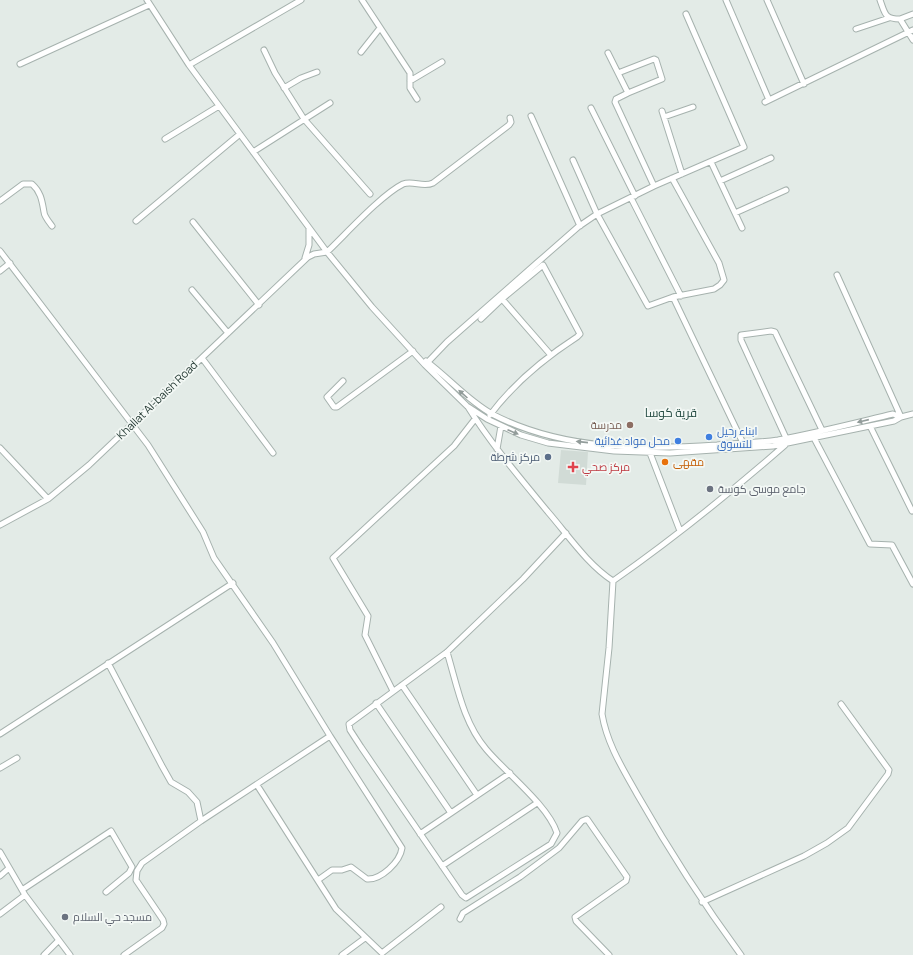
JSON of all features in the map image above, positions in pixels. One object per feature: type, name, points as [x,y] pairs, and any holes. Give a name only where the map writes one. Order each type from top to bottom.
[{"type":"street","points":[[188,65],[301,0]]},
{"type":"street","points":[[362,0],[410,73],[410,88],[417,99]]},
{"type":"street","points":[[726,0],[767,101],[910,31]]},
{"type":"street","points":[[767,0],[804,84]]},
{"type":"street","points":[[880,0],[884,12],[889,18]]},
{"type":"street","points":[[20,64],[148,2],[188,65],[308,228],[372,307],[467,406],[487,419],[521,435],[552,444],[614,451],[650,453],[773,446],[894,421],[901,417],[913,414]]},
{"type":"street","points":[[426,364],[481,312],[580,226],[597,214],[654,186],[745,146],[686,14]]},
{"type":"street","points":[[856,28],[889,18],[900,19],[913,14]]},
{"type":"street","points":[[900,19],[910,31],[913,40]]},
{"type":"street","points":[[361,52],[380,28]]},
{"type":"street","points":[[264,50],[284,88],[304,119],[370,194]]},
{"type":"street","points":[[608,53],[628,93]]},
{"type":"street","points":[[618,73],[654,59],[656,60],[662,79],[628,93],[616,99],[615,102],[654,186]]},
{"type":"street","points":[[410,81],[442,62]]},
{"type":"street","points":[[284,88],[317,72]]},
{"type":"street","points":[[253,152],[330,103]]},
{"type":"street","points":[[165,139],[219,106]]},
{"type":"street","points":[[664,117],[693,107]]},
{"type":"street","points":[[591,108],[681,296]]},
{"type":"street","points":[[662,110],[682,174]]},
{"type":"street","points":[[531,116],[580,226]]},
{"type":"street","points":[[304,261],[314,254],[327,252],[384,198],[407,183],[426,186],[433,183],[509,125],[511,122],[510,118]]},
{"type":"street","points":[[136,221],[240,134]]},
{"type":"street","points":[[720,181],[771,158]]},
{"type":"street","points":[[574,160],[597,214],[647,306],[673,298],[714,289],[723,282],[724,276],[672,178]]},
{"type":"street","points":[[711,162],[742,228]]},
{"type":"street","points":[[0,201],[24,184],[32,184],[37,189],[44,204],[44,213],[52,226]]},
{"type":"street","points":[[735,213],[786,190]]},
{"type":"street","points":[[193,222],[260,305]]},
{"type":"street","points":[[304,261],[310,245],[308,228]]},
{"type":"street","points":[[0,251],[133,424],[204,532],[214,558],[233,583],[273,643],[330,736],[402,848],[394,865],[374,878],[367,879],[351,867],[342,870],[332,870],[318,880]]},
{"type":"street","name":"Khallat Al-baish Road","points":[[0,525],[48,499],[89,465],[228,333],[260,305],[304,261]]},
{"type":"street","points":[[0,271],[10,263]]},
{"type":"street","points":[[481,319],[541,265],[544,265],[580,334],[577,338],[550,354],[509,391],[487,419]]},
{"type":"street","points":[[837,275],[901,417]]},
{"type":"street","points":[[192,290],[228,333]]},
{"type":"street","points":[[673,298],[743,443]]},
{"type":"street","points":[[502,300],[550,354]]},
{"type":"street","points":[[786,438],[740,340],[742,335],[771,331],[775,332],[822,430]]},
{"type":"street","points":[[343,381],[327,397],[334,407],[337,407],[413,351]]},
{"type":"street","points":[[202,358],[273,453]]},
{"type":"street","points":[[426,364],[471,401],[491,413],[521,427],[554,437],[578,442],[670,447],[743,443],[786,438],[893,414],[901,417]]},
{"type":"street","points":[[467,406],[497,449],[566,533],[596,567],[613,581]]},
{"type":"street","points":[[393,691],[365,635],[368,616],[333,558],[454,446],[475,419]]},
{"type":"street","points":[[497,449],[501,426]]},
{"type":"street","points":[[870,426],[912,511]]},
{"type":"street","points":[[552,444],[554,437]]},
{"type":"street","points":[[814,438],[870,544],[892,545],[913,584]]},
{"type":"street","points":[[772,440],[773,446]]},
{"type":"street","points":[[613,581],[647,557],[728,494],[786,444]]},
{"type":"street","points":[[614,445],[614,451]]},
{"type":"street","points":[[632,446],[632,452]]},
{"type":"street","points":[[0,448],[48,499]]},
{"type":"street","points":[[650,453],[680,531]]},
{"type":"street","points":[[447,652],[469,723],[486,749],[537,803],[556,829],[556,837],[551,844],[466,898],[462,895],[442,866],[349,728],[349,723],[447,652],[523,579],[566,533]]},
{"type":"street","points":[[613,581],[610,640],[602,714],[604,723],[623,770],[669,851],[702,902],[741,955]]},
{"type":"street","points":[[0,734],[233,583]]},
{"type":"street","points":[[108,663],[171,782],[188,792],[197,802],[201,821]]},
{"type":"street","points":[[402,685],[478,795]]},
{"type":"street","points":[[376,704],[451,813]]},
{"type":"street","points":[[702,902],[804,856],[839,835],[848,828],[888,774],[889,770],[841,704]]},
{"type":"street","points":[[124,955],[162,928],[164,924],[163,920],[136,880],[139,867],[142,863],[201,821],[330,736]]},
{"type":"street","points":[[0,768],[17,758]]},
{"type":"street","points":[[420,834],[510,773]]},
{"type":"street","points":[[257,785],[336,909],[382,953],[441,907]]},
{"type":"street","points":[[442,866],[537,803]]},
{"type":"street","points":[[460,919],[463,913],[520,877],[558,848],[582,821],[587,819],[627,877],[626,881],[575,917],[576,921],[609,955]]},
{"type":"street","points":[[0,914],[24,892],[110,831],[132,867],[129,873],[106,892]]},
{"type":"street","points":[[0,852],[24,892],[70,955]]},
{"type":"street","points":[[0,876],[10,868]]},
{"type":"street","points":[[342,955],[365,938]]},
{"type":"street","points":[[44,955],[58,940]]},
{"type":"shaded area","name":"مركز صحي","points":[[561,450],[588,452],[586,485],[558,483]]},
{"type":"place","name":"مدرسة","points":[[630,425]]},
{"type":"place","name":"ابناء رحيل للتسوق","points":[[709,437]]},
{"type":"place","name":"محل مواد غذائية","points":[[678,441]]},
{"type":"place","name":"مركز شرطة","points":[[548,457]]},
{"type":"place","name":"مقهى","points":[[665,462]]},
{"type":"place","name":"مركز صحي","points":[[573,467]]},
{"type":"place","name":"جامع موسى كوسة","points":[[710,489]]},
{"type":"place","name":"مسجد حي السلام","points":[[65,917]]},
{"type":"district","name":"قرية كوسا","points":[[671,413]]}]
